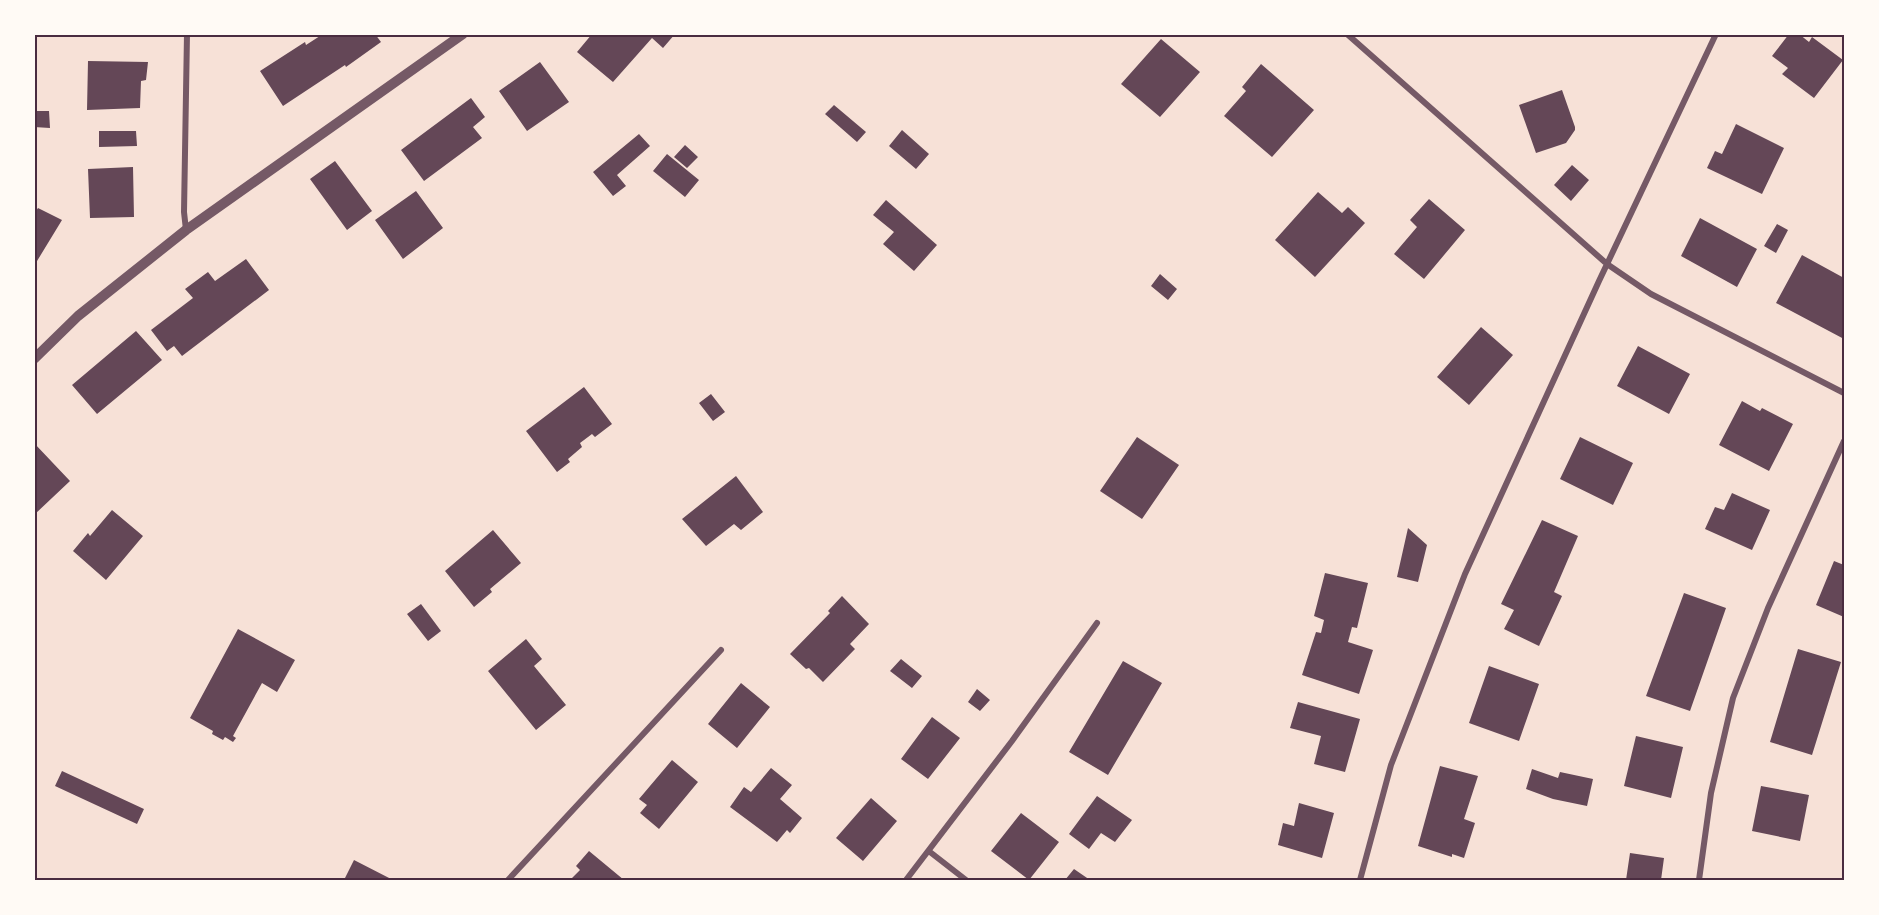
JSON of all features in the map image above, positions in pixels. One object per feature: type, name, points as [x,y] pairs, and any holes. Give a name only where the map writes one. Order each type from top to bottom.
[{"type":"street","points":[[186,230],[184,212],[187,34]]},
{"type":"street","points":[[34,359],[78,316],[186,230],[463,34]]},
{"type":"street","points":[[1347,34],[1607,264],[1651,294],[1845,393]]},
{"type":"street","points":[[1360,880],[1391,765],[1465,574],[1607,264],[1716,34]]},
{"type":"street","points":[[1699,880],[1712,793],[1733,698],[1768,608],[1845,441]]},
{"type":"street","points":[[906,880],[930,852],[1096,623]]},
{"type":"street","points":[[508,880],[721,650]]},
{"type":"street","points":[[930,852],[966,880]]},
{"type":"building","points":[[323,34],[375,34],[381,42],[283,106],[260,71],[305,42],[306,45]]},
{"type":"building","points":[[592,34],[675,34],[663,48],[652,38],[613,82],[577,52]]},
{"type":"building","points":[[1789,34],[1799,34],[1809,42],[1812,37],[1843,60],[1814,98],[1782,74],[1788,68],[1772,56]]},
{"type":"building","points":[[1161,39],[1200,72],[1160,117],[1121,84]]},
{"type":"building","points":[[88,61],[148,62],[146,80],[141,81],[140,108],[87,110]]},
{"type":"building","points":[[540,62],[569,102],[527,131],[499,91]]},
{"type":"building","points":[[1261,64],[1314,110],[1272,157],[1224,116],[1246,91],[1242,87]]},
{"type":"building","points":[[1562,90],[1575,130],[1566,143],[1536,153],[1519,105]]},
{"type":"building","points":[[471,98],[485,117],[473,127],[482,138],[424,181],[401,150]]},
{"type":"building","points":[[834,105],[866,132],[857,142],[825,114]]},
{"type":"building","points":[[34,111],[49,111],[50,128],[34,127]]},
{"type":"building","points":[[1736,124],[1784,148],[1762,194],[1707,168],[1715,151],[1722,154]]},
{"type":"building","points":[[902,130],[929,154],[916,169],[889,146]]},
{"type":"building","points":[[99,131],[136,131],[137,146],[99,147]]},
{"type":"building","points":[[639,134],[650,146],[617,175],[626,186],[613,196],[593,172]]},
{"type":"building","points":[[685,145],[698,157],[687,168],[674,157]]},
{"type":"building","points":[[667,154],[699,180],[685,197],[653,171]]},
{"type":"building","points":[[335,161],[372,211],[347,230],[310,179]]},
{"type":"building","points":[[1572,165],[1589,180],[1571,201],[1554,185]]},
{"type":"building","points":[[133,167],[134,217],[90,218],[88,169]]},
{"type":"building","points":[[416,191],[443,228],[403,259],[375,220]]},
{"type":"building","points":[[1318,192],[1342,213],[1348,207],[1365,223],[1315,277],[1275,240]]},
{"type":"building","points":[[1429,199],[1465,230],[1424,279],[1394,254],[1417,227],[1410,220]]},
{"type":"building","points":[[886,200],[937,245],[914,271],[883,244],[894,232],[873,215]]},
{"type":"building","points":[[38,208],[62,220],[34,266],[34,214]]},
{"type":"building","points":[[1700,218],[1757,249],[1737,287],[1681,256]]},
{"type":"building","points":[[1777,224],[1788,230],[1776,253],[1764,246]]},
{"type":"building","points":[[1802,255],[1844,278],[1842,292],[1844,293],[1844,339],[1776,303]]},
{"type":"building","points":[[246,259],[269,290],[182,356],[174,346],[167,351],[151,330],[193,298],[185,289],[208,272],[215,281]]},
{"type":"building","points":[[1160,274],[1177,289],[1168,300],[1151,286]]},
{"type":"building","points":[[1481,327],[1513,355],[1469,405],[1437,377]]},
{"type":"building","points":[[136,331],[162,360],[97,414],[72,385]]},
{"type":"building","points":[[1638,346],[1690,374],[1669,414],[1617,386]]},
{"type":"building","points":[[584,387],[612,424],[595,437],[592,434],[580,443],[582,447],[568,459],[570,462],[557,472],[526,431]]},
{"type":"building","points":[[711,394],[725,412],[713,421],[699,403]]},
{"type":"building","points":[[1742,401],[1760,411],[1762,408],[1793,424],[1769,471],[1719,445]]},
{"type":"building","points":[[1137,437],[1179,465],[1142,519],[1100,491]]},
{"type":"building","points":[[1580,437],[1633,463],[1613,505],[1560,479]]},
{"type":"building","points":[[34,443],[70,481],[34,515]]},
{"type":"building","points":[[736,476],[763,512],[741,530],[734,524],[706,546],[682,519]]},
{"type":"building","points":[[1732,493],[1770,510],[1752,550],[1705,529],[1715,507],[1724,510]]},
{"type":"building","points":[[112,510],[143,536],[106,580],[73,551],[88,533],[90,536]]},
{"type":"building","points":[[1542,520],[1578,536],[1554,592],[1562,596],[1539,646],[1504,629],[1514,610],[1501,604]]},
{"type":"building","points":[[1408,528],[1427,545],[1418,582],[1397,577]]},
{"type":"building","points":[[493,530],[521,563],[490,589],[492,592],[474,607],[445,571]]},
{"type":"building","points":[[1834,561],[1844,565],[1844,617],[1816,605]]},
{"type":"building","points":[[1325,573],[1368,583],[1357,628],[1352,627],[1348,642],[1373,650],[1359,694],[1302,675],[1316,632],[1321,633],[1324,620],[1314,616]]},
{"type":"building","points":[[1684,593],[1726,608],[1690,711],[1646,696]]},
{"type":"building","points":[[842,596],[869,624],[850,644],[855,649],[823,682],[790,654],[830,613],[828,611]]},
{"type":"building","points":[[421,604],[441,631],[428,641],[407,614]]},
{"type":"building","points":[[238,629],[295,660],[277,692],[262,683],[233,736],[236,738],[233,742],[225,737],[223,740],[212,734],[213,731],[190,718]]},
{"type":"building","points":[[526,639],[542,659],[534,666],[566,705],[536,730],[488,671]]},
{"type":"building","points":[[1798,649],[1841,662],[1812,755],[1770,742]]},
{"type":"building","points":[[901,659],[922,676],[912,688],[890,671]]},
{"type":"building","points":[[1123,661],[1162,683],[1108,775],[1069,752]]},
{"type":"building","points":[[1489,666],[1539,684],[1519,741],[1469,723]]},
{"type":"building","points":[[741,683],[770,707],[737,748],[708,724]]},
{"type":"building","points":[[977,689],[990,700],[980,711],[968,702]]},
{"type":"building","points":[[1298,702],[1360,719],[1345,772],[1314,764],[1321,736],[1290,728]]},
{"type":"building","points":[[932,717],[960,738],[928,779],[901,759]]},
{"type":"building","points":[[1636,736],[1683,747],[1671,798],[1624,786]]},
{"type":"building","points":[[672,760],[698,782],[659,829],[640,813],[647,805],[639,799]]},
{"type":"building","points":[[1440,766],[1478,776],[1464,819],[1475,823],[1464,858],[1452,854],[1452,857],[1418,846]]},
{"type":"building","points":[[771,768],[792,785],[780,799],[802,818],[790,833],[787,830],[777,842],[730,807],[744,787],[751,792]]},
{"type":"building","points":[[1532,769],[1558,778],[1560,772],[1593,779],[1587,806],[1553,799],[1526,789]]},
{"type":"building","points":[[62,771],[144,809],[137,824],[55,786]]},
{"type":"building","points":[[1761,786],[1809,795],[1800,841],[1752,831]]},
{"type":"building","points":[[1097,796],[1132,820],[1115,842],[1101,833],[1089,849],[1069,834]]},
{"type":"building","points":[[871,798],[897,821],[863,861],[836,838]]},
{"type":"building","points":[[1299,803],[1334,813],[1322,858],[1278,845],[1283,823],[1294,826]]},
{"type":"building","points":[[1021,813],[1059,842],[1029,880],[991,851]]},
{"type":"building","points":[[589,851],[624,880],[570,880],[580,870],[576,866]]},
{"type":"building","points":[[1630,853],[1664,858],[1661,880],[1626,880]]},
{"type":"building","points":[[354,860],[393,880],[344,880]]},
{"type":"building","points":[[1074,869],[1090,880],[1065,880]]}]
